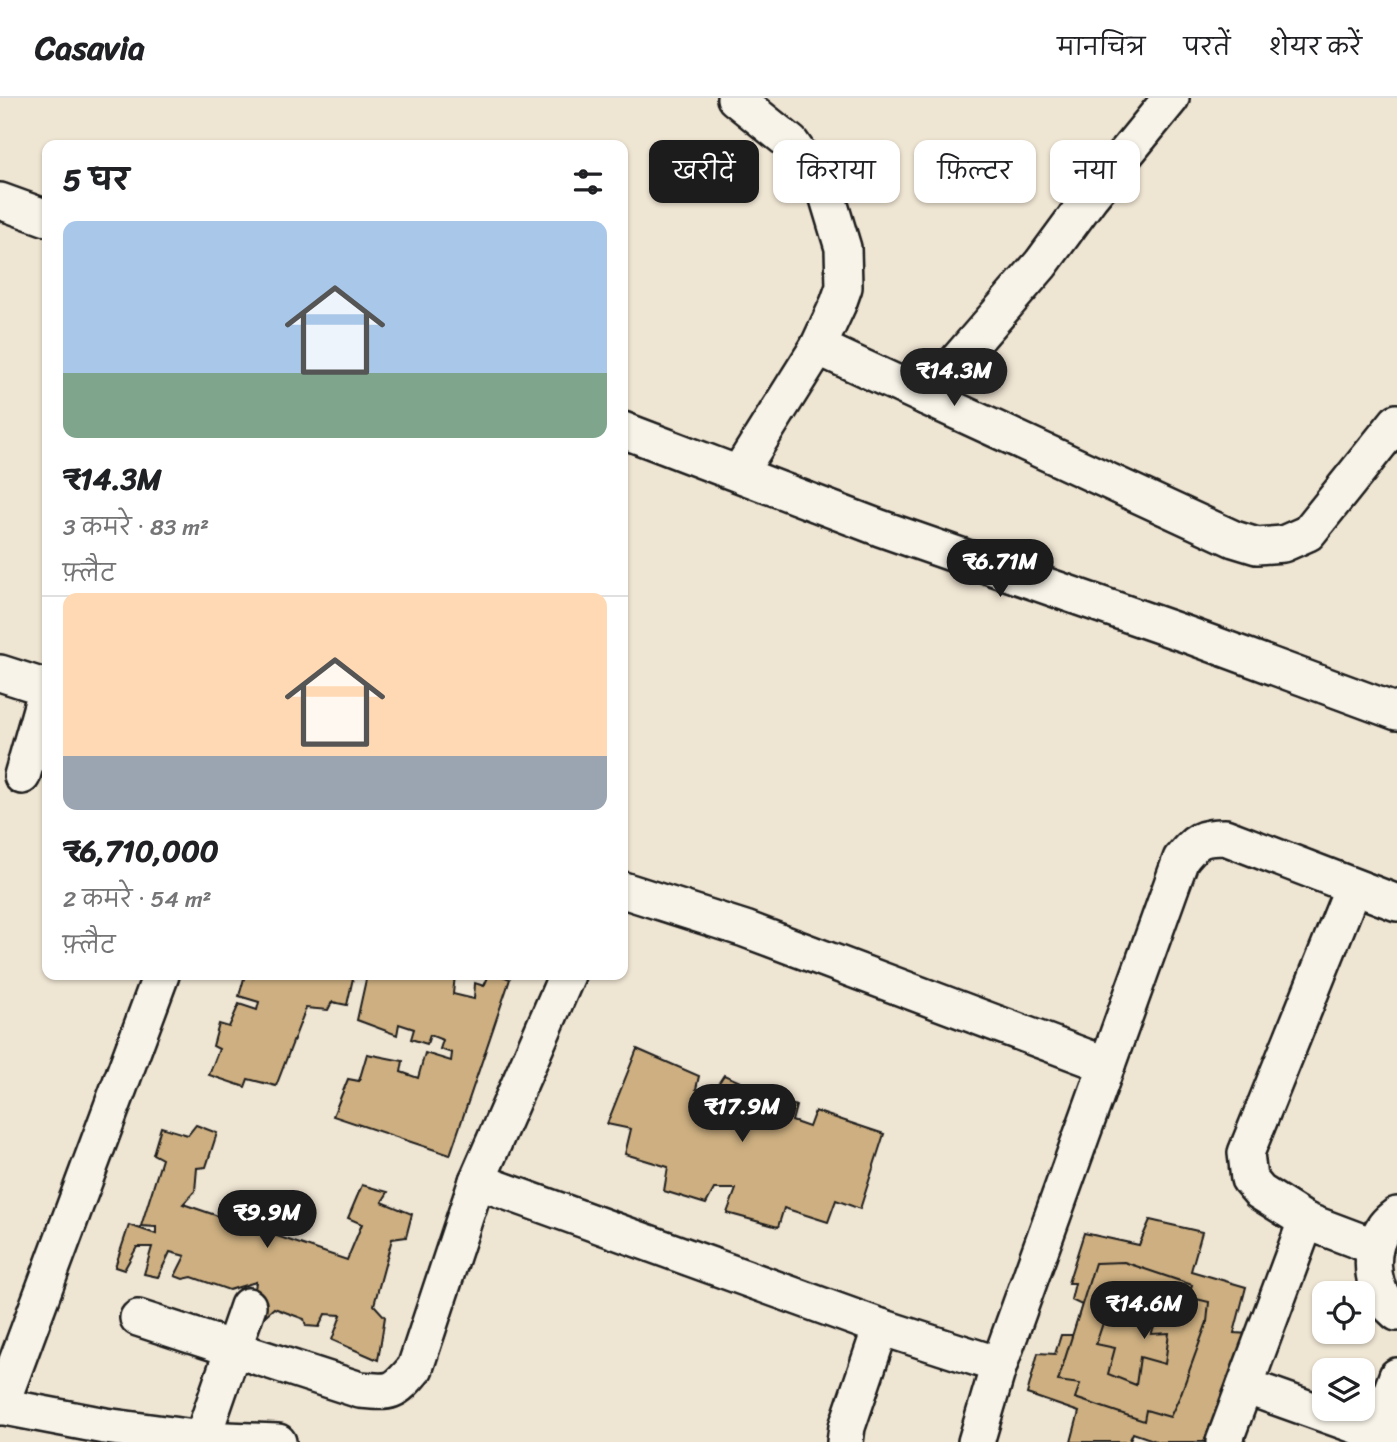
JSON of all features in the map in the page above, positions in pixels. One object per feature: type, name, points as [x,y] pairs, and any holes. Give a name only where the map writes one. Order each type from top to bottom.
[{"type":"street","points":[[735,98],[791,143],[827,195],[843,248],[844,287],[818,347],[739,473]]},
{"type":"street","points":[[926,397],[1041,264],[1091,196],[1171,98]]},
{"type":"street","points":[[0,201],[42,216]]},
{"type":"street","points":[[818,347],[1234,539],[1257,546],[1283,544],[1308,533],[1397,422]]},
{"type":"street","points":[[628,432],[880,528],[1188,635],[1397,712]]},
{"type":"street","points":[[0,673],[42,686]]},
{"type":"street","points":[[22,776],[42,706]]},
{"type":"street","points":[[976,1442],[999,1365],[1181,859],[1206,837],[1225,837],[1397,903]]},
{"type":"street","points":[[1353,887],[1246,1153],[1249,1179],[1260,1192],[1306,1221],[1375,1247]]},
{"type":"street","points":[[628,892],[745,929],[1107,1065]]},
{"type":"street","points":[[159,980],[0,1406],[105,1426],[202,1439],[278,1442]]},
{"type":"street","points":[[138,1318],[360,1390],[385,1392],[400,1385],[415,1368],[477,1181],[564,980]]},
{"type":"street","points":[[477,1181],[881,1328],[999,1365]]},
{"type":"street","points":[[1397,1215],[1385,1226],[1375,1247],[1373,1266],[1376,1285],[1385,1301],[1397,1313]]},
{"type":"street","points":[[1224,1442],[1306,1221]]},
{"type":"street","points":[[202,1439],[248,1306]]},
{"type":"street","points":[[845,1442],[847,1427],[881,1328]]},
{"type":"street","points":[[1245,1386],[1382,1438],[1397,1376]]},
{"type":"building","points":[[244,980],[353,980],[347,1005],[332,1002],[328,1010],[306,1008],[276,1086],[248,1079],[245,1087],[209,1075],[219,1049],[213,1046],[219,1024],[229,1027],[239,1004],[257,1010],[259,1002],[239,996]]},
{"type":"building","points":[[366,980],[454,980],[453,994],[474,999],[475,983],[484,986],[487,980],[510,980],[450,1155],[333,1116],[348,1079],[359,1081],[367,1054],[403,1061],[401,1072],[418,1078],[425,1053],[451,1061],[452,1053],[440,1049],[443,1040],[430,1035],[427,1044],[411,1039],[414,1029],[399,1024],[397,1035],[357,1020]]},
{"type":"building","points":[[637,1049],[699,1076],[696,1089],[714,1090],[724,1075],[796,1106],[792,1121],[809,1127],[815,1111],[884,1134],[860,1209],[836,1200],[828,1222],[784,1208],[778,1227],[727,1213],[736,1189],[714,1189],[706,1204],[664,1191],[668,1167],[625,1154],[631,1129],[607,1124]]},
{"type":"building","points":[[196,1125],[217,1133],[206,1167],[197,1168],[195,1191],[183,1204],[347,1260],[362,1224],[348,1218],[362,1185],[388,1192],[382,1202],[412,1214],[406,1237],[392,1239],[374,1305],[385,1317],[378,1360],[332,1340],[341,1315],[325,1314],[319,1327],[306,1326],[304,1319],[274,1308],[265,1316],[252,1313],[256,1282],[229,1290],[192,1277],[183,1279],[175,1276],[185,1256],[170,1252],[158,1277],[144,1274],[152,1247],[137,1247],[124,1270],[115,1267],[129,1225],[156,1234],[156,1227],[141,1226],[162,1159],[153,1154],[161,1127],[188,1135]]},
{"type":"building","points":[[1150,1220],[1202,1232],[1191,1271],[1246,1287],[1234,1333],[1250,1334],[1204,1442],[1159,1442],[1133,1433],[1129,1442],[1071,1442],[1079,1412],[1027,1394],[1038,1353],[1055,1354],[1061,1335],[1073,1335],[1082,1305],[1071,1300],[1075,1283],[1068,1283],[1084,1233],[1139,1245]]},
{"type":"building","points":[[1124,1262],[1192,1285],[1188,1297],[1209,1302],[1207,1322],[1170,1417],[1146,1410],[1144,1421],[1075,1398],[1080,1384],[1058,1381],[1095,1263]]},
{"type":"building","points":[[1138,1304],[1162,1310],[1151,1334],[1169,1333],[1165,1364],[1140,1357],[1136,1385],[1108,1374],[1115,1348],[1096,1344],[1106,1314],[1126,1319]]}]
